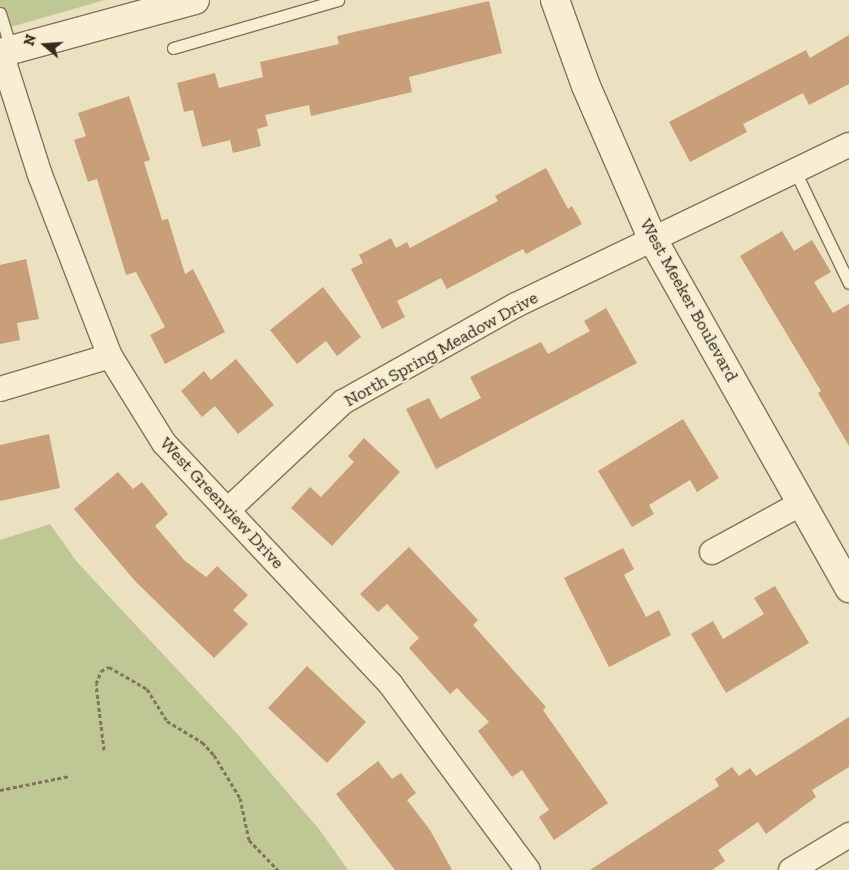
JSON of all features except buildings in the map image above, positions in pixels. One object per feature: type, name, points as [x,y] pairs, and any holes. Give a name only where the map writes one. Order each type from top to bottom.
[{"type":"street","points":[[4,52],[195,0]]},
{"type":"street","name":"West Meeker Boulevard","points":[[555,0],[586,86],[652,238],[849,588]]},
{"type":"street","name":"West Greenview Drive","points":[[4,52],[40,175],[110,356],[164,443],[391,685],[528,870]]},
{"type":"street","name":"North Spring Meadow Drive","points":[[228,510],[343,402],[516,305],[849,145]]},
{"type":"street","points":[[0,389],[110,356]]},
{"type":"street","points":[[712,552],[800,504]]},
{"type":"street","points":[[791,870],[849,835]]},
{"type":"lane","points":[[173,48],[316,3],[338,0]]},
{"type":"lane","points":[[0,13],[4,52]]},
{"type":"lane","points":[[795,171],[849,282]]},
{"type":"path","points":[[104,750],[96,684],[100,671],[109,667],[147,689],[167,720],[202,742],[214,756],[240,798],[249,840],[278,870]]},
{"type":"path","points":[[0,790],[70,776]]},
{"type":"green space","points":[[0,0],[105,0],[0,30]]},
{"type":"green space","points":[[50,524],[77,562],[232,728],[319,829],[348,870],[0,870],[0,540]]}]
